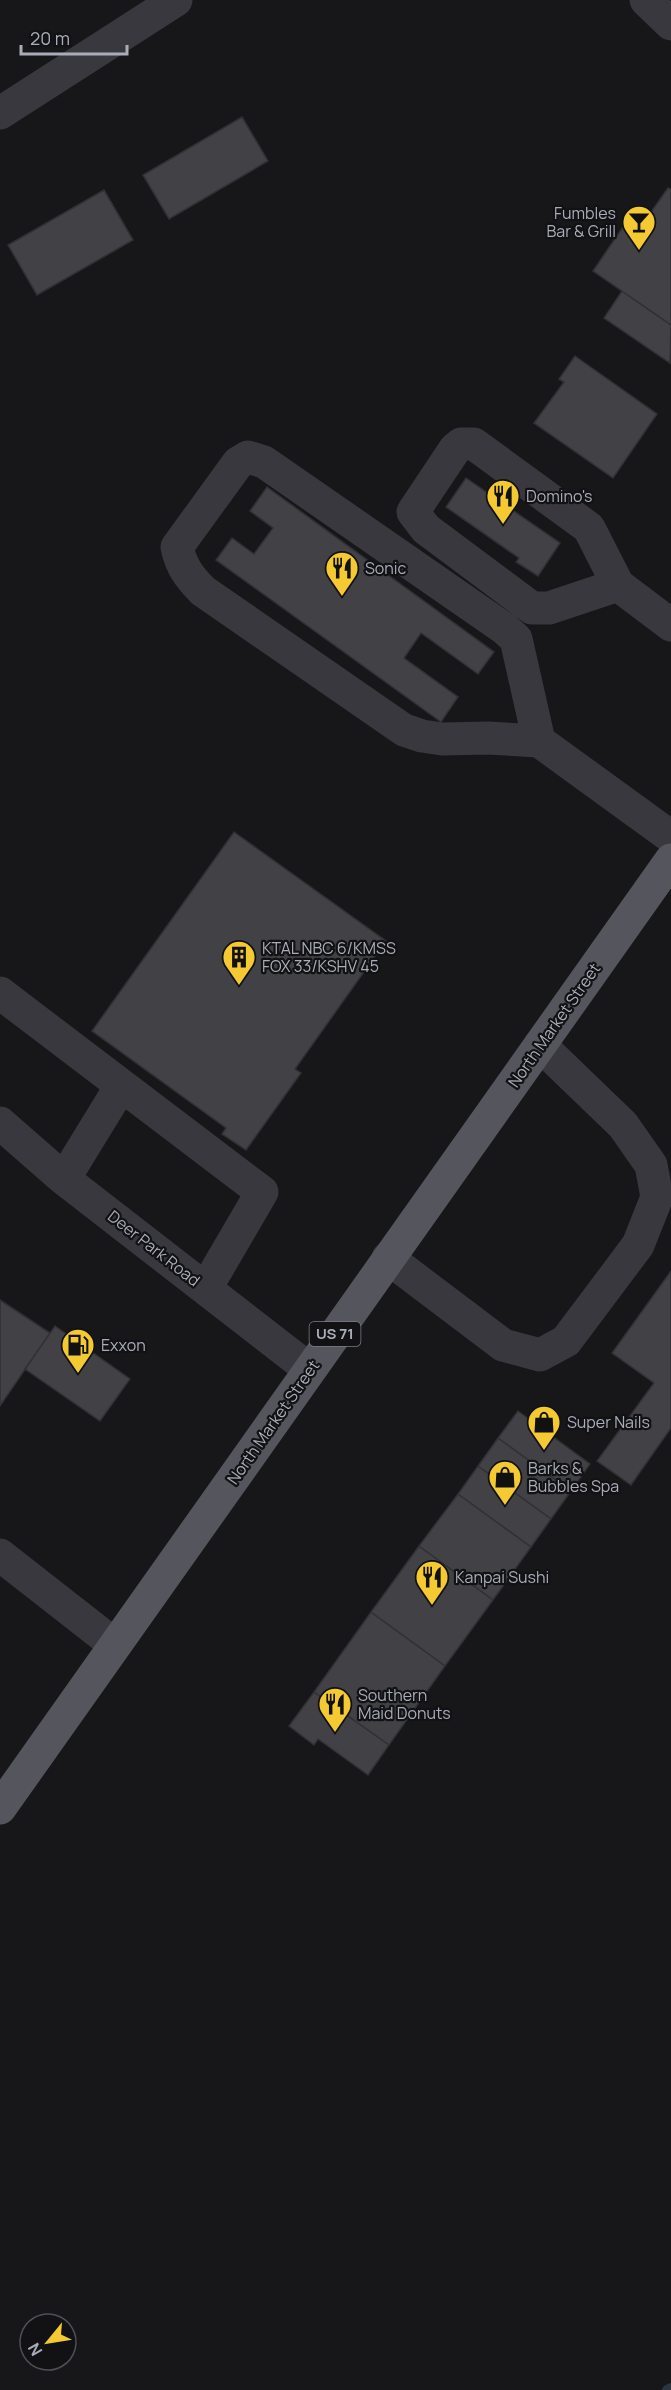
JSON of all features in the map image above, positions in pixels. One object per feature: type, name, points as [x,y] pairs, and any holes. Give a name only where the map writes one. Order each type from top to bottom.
[{"type":"main road","name":"North Market Street","points":[[0,1808],[671,860]]},
{"type":"street","points":[[0,113],[176,0]]},
{"type":"street","points":[[646,0],[671,24]]},
{"type":"street","points":[[618,585],[549,608],[532,608],[426,529],[413,512],[455,449],[461,444],[474,444],[589,528],[618,585],[671,625]]},
{"type":"street","points":[[539,741],[516,639],[505,629],[264,462],[248,457],[238,463],[177,547],[180,563],[203,591],[404,730],[442,739],[488,738],[539,741],[671,837]]},
{"type":"street","points":[[0,993],[262,1192],[206,1288]]},
{"type":"street","points":[[388,1258],[503,1345],[540,1355],[566,1341],[638,1245],[657,1197],[651,1165],[622,1125],[540,1045]]},
{"type":"street","points":[[64,1179],[121,1086]]},
{"type":"street","name":"Deer Park Road","points":[[0,1124],[64,1179],[309,1369]]},
{"type":"street","points":[[0,1555],[115,1645]]},
{"type":"building","points":[[242,117],[268,161],[169,219],[143,175]]},
{"type":"building","name":"Fumbles Bar & Grill","points":[[668,188],[671,189],[671,325],[593,271],[625,224],[637,232]]},
{"type":"building","points":[[104,190],[133,240],[37,295],[8,245]]},
{"type":"building","points":[[622,291],[671,325],[670,363],[604,318]]},
{"type":"building","points":[[575,356],[657,414],[613,478],[534,423],[564,382],[559,379]]},
{"type":"building","name":"Domino's","points":[[466,478],[560,543],[538,576],[516,562],[519,558],[446,507]]},
{"type":"building","name":"Sonic","points":[[267,487],[494,652],[478,674],[421,633],[404,658],[458,697],[441,722],[216,560],[232,538],[254,554],[273,528],[250,511]]},
{"type":"building","name":"KTAL NBC 6/KMSS FOX 33/KSHV 45","points":[[234,832],[386,941],[295,1069],[301,1073],[246,1150],[222,1134],[226,1128],[92,1031]]},
{"type":"building","points":[[671,1271],[671,1428],[631,1485],[597,1461],[654,1383],[612,1353]]},
{"type":"building","points":[[0,1300],[50,1333],[0,1406]]},
{"type":"building","name":"Exxon","points":[[55,1326],[130,1379],[100,1421],[25,1369]]},
{"type":"building","name":"Super Nails","points":[[518,1411],[590,1464],[571,1491],[498,1438]]},
{"type":"building","points":[[498,1438],[571,1491],[551,1519],[478,1466]]},
{"type":"building","name":"Barks & Bubbles Spa","points":[[478,1466],[551,1519],[531,1547],[458,1494]]},
{"type":"building","points":[[458,1494],[531,1547],[493,1600],[419,1546]]},
{"type":"building","name":"Kanpai Sushi","points":[[419,1546],[493,1600],[445,1666],[371,1612]]},
{"type":"building","points":[[371,1612],[445,1666],[389,1745],[314,1692]]},
{"type":"building","name":"Southern Maid Donuts","points":[[314,1692],[389,1745],[368,1775],[318,1739],[314,1745],[289,1726]]},
{"type":"waterway","points":[[667,2390],[671,2388]]},
{"type":"place","name":"Fumbles Bar & Grill","points":[[639,251]]},
{"type":"place","name":"Domino's","points":[[503,525]]},
{"type":"place","name":"Sonic","points":[[342,597]]},
{"type":"place","name":"KTAL NBC 6/KMSS FOX 33/KSHV 45","points":[[239,986]]},
{"type":"place","name":"Exxon","points":[[78,1374]]},
{"type":"place","name":"Super Nails","points":[[544,1451]]},
{"type":"place","name":"Barks & Bubbles Spa","points":[[505,1506]]},
{"type":"place","name":"Kanpai Sushi","points":[[432,1606]]},
{"type":"place","name":"Southern Maid Donuts","points":[[335,1733]]}]
